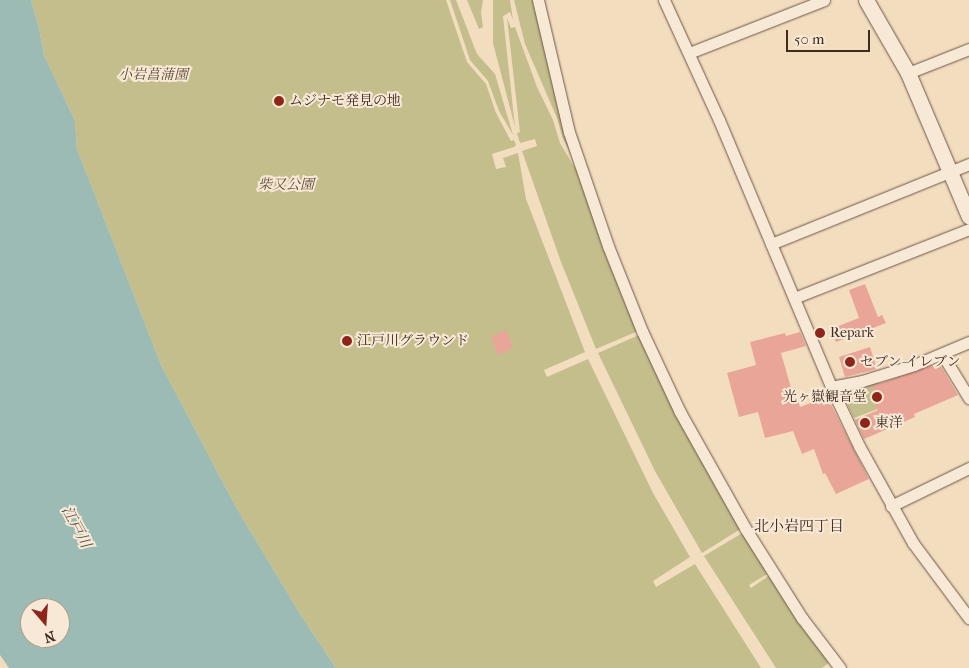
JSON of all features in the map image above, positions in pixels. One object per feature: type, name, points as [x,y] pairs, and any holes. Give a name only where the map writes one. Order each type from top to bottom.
[{"type":"street","points":[[538,0],[569,132],[608,246],[645,339],[680,412],[746,528],[802,618],[840,668]]},
{"type":"street","points":[[689,53],[824,0]]},
{"type":"street","points":[[866,0],[908,73],[969,217]]},
{"type":"street","points":[[668,1],[831,387],[891,506],[922,556],[969,618]]},
{"type":"street","points":[[908,73],[969,49]]},
{"type":"street","points":[[771,244],[969,164]]},
{"type":"street","points":[[794,298],[969,229]]},
{"type":"street","points":[[831,387],[862,381],[942,354],[969,342]]},
{"type":"street","points":[[942,354],[969,398]]},
{"type":"street","points":[[891,506],[969,468]]},
{"type":"green space","name":"柴又公園","points":[[31,0],[446,0],[467,62],[486,84],[496,113],[511,141],[514,140],[516,145],[492,154],[496,169],[506,167],[503,158],[518,153],[526,199],[585,352],[544,370],[547,377],[588,359],[653,493],[690,557],[653,581],[656,587],[695,564],[761,668],[336,668],[300,614],[237,509],[161,365],[77,149],[75,121],[44,55]]},
{"type":"green space","points":[[450,0],[456,0],[477,54],[495,74],[513,135],[499,111],[488,81],[470,60]]},
{"type":"green space","points":[[467,0],[483,0],[481,13],[483,27],[479,29]]},
{"type":"green space","points":[[493,0],[510,0],[513,20],[510,12],[503,16],[515,127],[493,43]]},
{"type":"green space","points":[[514,0],[535,0],[576,163],[563,139],[557,118],[525,44]]},
{"type":"green space","points":[[507,18],[511,28],[515,27],[537,87],[553,120],[560,143],[579,172],[638,331],[596,349],[561,262],[522,151],[537,146],[535,139],[520,143],[517,133],[520,132]]},
{"type":"green space","points":[[639,335],[742,528],[702,553],[655,471],[598,353]]},
{"type":"green space","points":[[878,380],[888,405],[854,418],[841,391]]},
{"type":"green space","points":[[744,532],[769,573],[749,585],[751,588],[770,575],[830,662],[822,668],[776,668],[704,556]]},
{"type":"water","name":"江戸川","points":[[0,0],[31,0],[44,55],[75,121],[77,149],[161,365],[237,509],[300,614],[336,668],[9,668],[0,655]]},
{"type":"building","points":[[865,284],[878,317],[882,315],[886,323],[836,342],[831,329],[859,318],[849,290]]},
{"type":"building","points":[[506,330],[513,348],[498,355],[491,337]]},
{"type":"building","points":[[800,332],[806,346],[781,353],[791,388],[794,387],[800,407],[827,397],[869,479],[836,494],[825,473],[823,474],[814,449],[802,454],[793,431],[765,438],[758,412],[739,417],[727,373],[756,365],[750,342],[785,333],[786,336]]},
{"type":"building","points":[[870,347],[877,369],[845,377],[839,357]]},
{"type":"building","points":[[939,363],[958,395],[914,414],[915,417],[864,439],[855,420],[878,410],[870,394],[875,392],[872,386]]},
{"type":"place","name":"ムジナモ発見の地","points":[[279,101]]},
{"type":"place","name":"Repark","points":[[820,333]]},
{"type":"place","name":"江戸川グラウンド","points":[[347,341]]},
{"type":"place","name":"セブン-イレブン","points":[[850,362]]},
{"type":"place","name":"光ヶ嶽観音堂","points":[[877,397]]},
{"type":"place","name":"東洋","points":[[865,423]]},
{"type":"district","name":"北小岩四丁目","points":[[799,527]]},
{"type":"park label","name":"小岩菖蒲園","points":[[153,75]]}]
